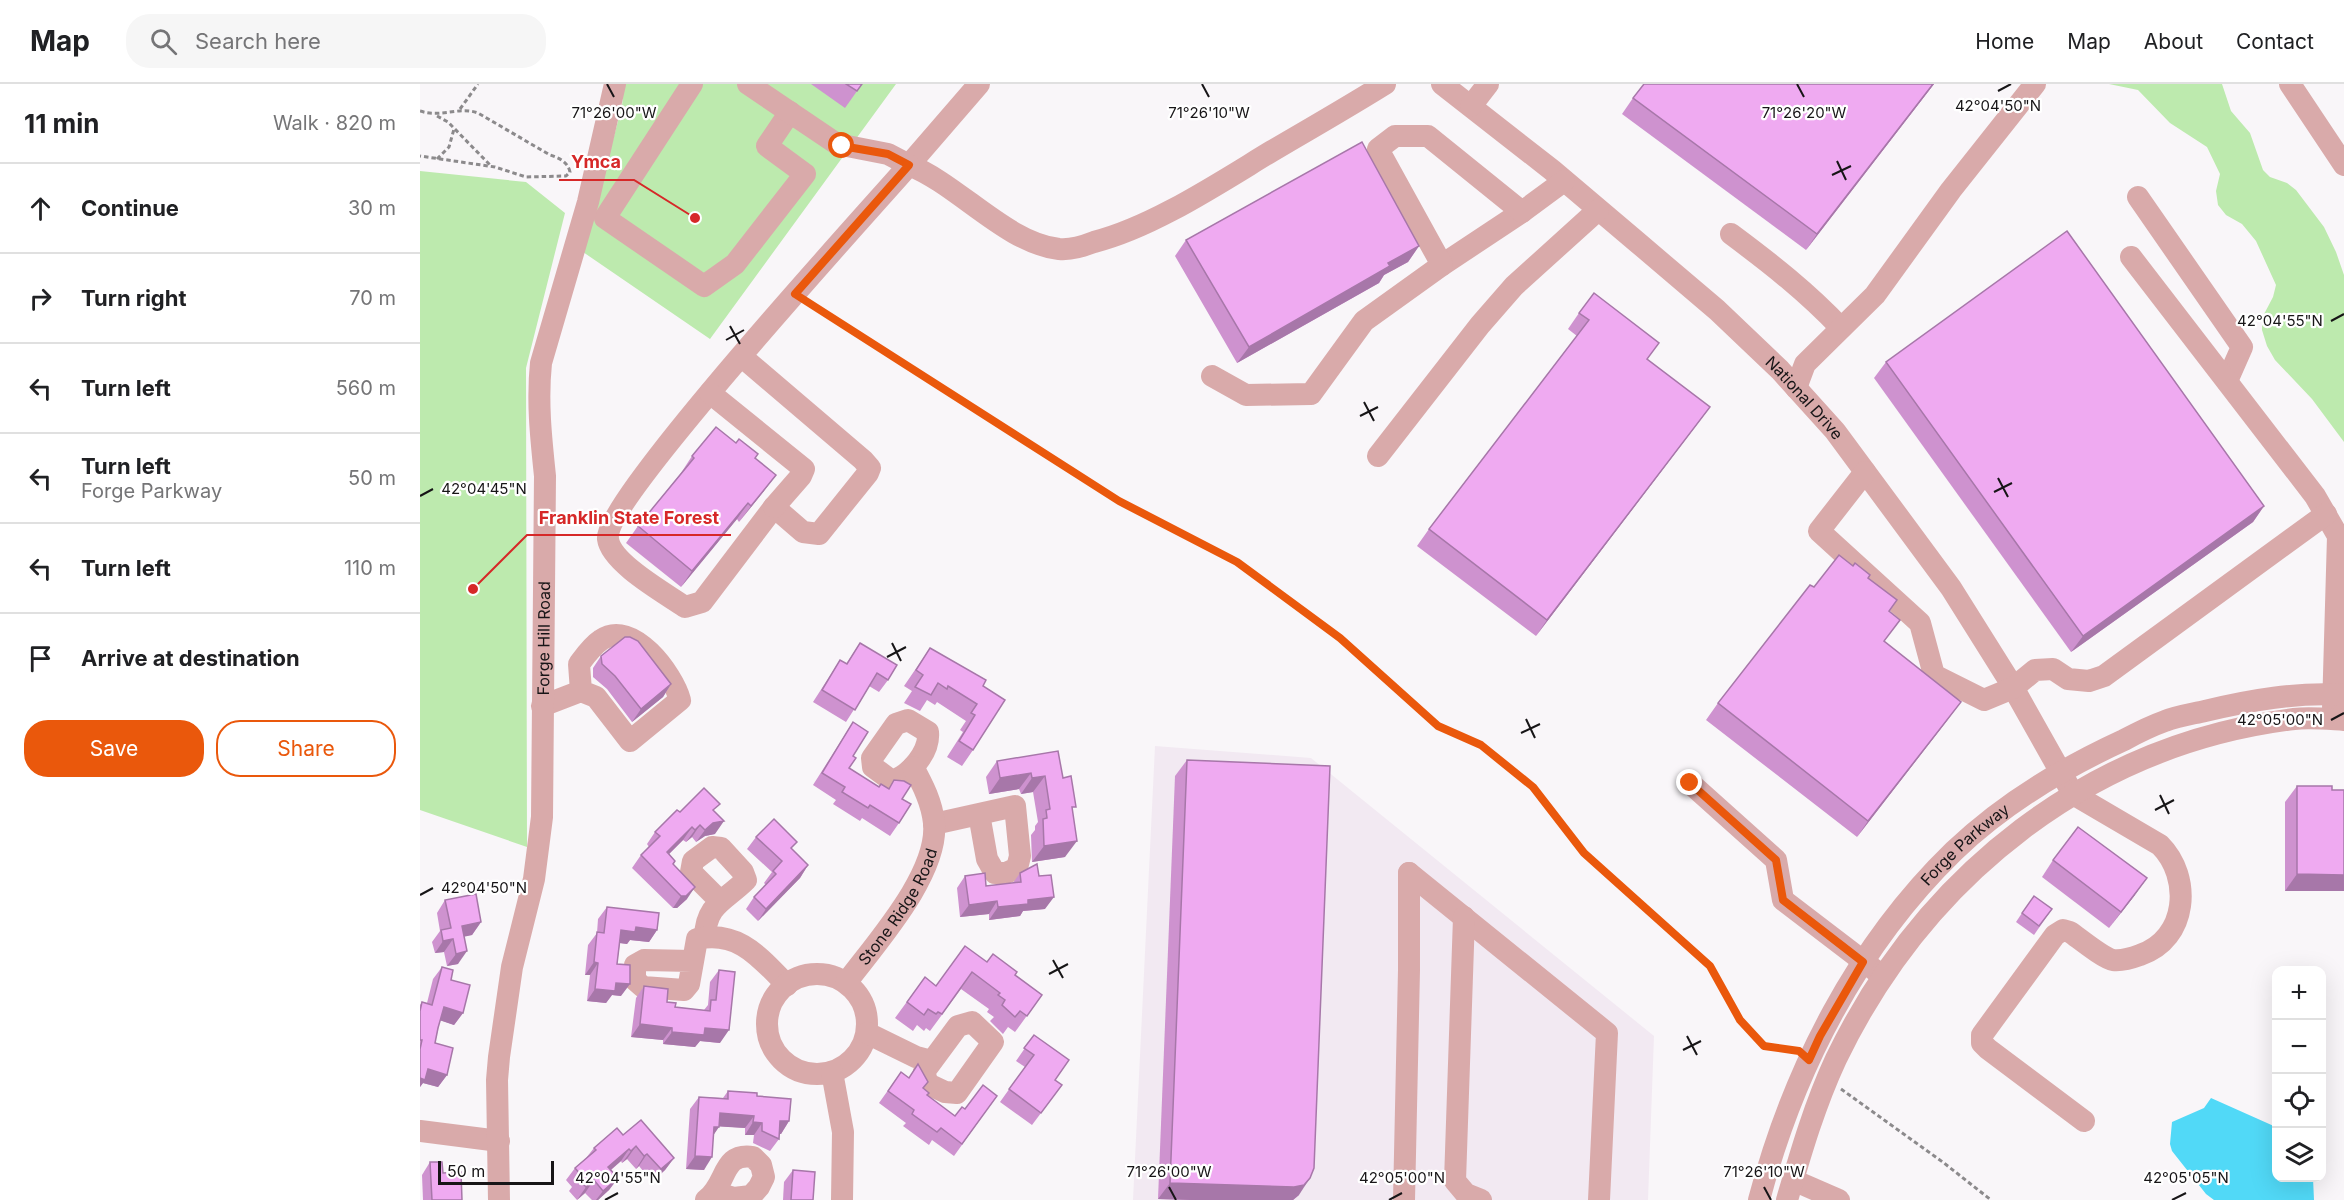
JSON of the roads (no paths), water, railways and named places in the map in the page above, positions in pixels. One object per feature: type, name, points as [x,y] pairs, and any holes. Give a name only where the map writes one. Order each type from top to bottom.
[{"type":"street","name":"Forge Hill Road","points":[[499,1200],[497,1080],[499,1057],[512,967],[534,879],[542,817],[545,476],[540,438],[541,363],[594,206],[615,84]]},
{"type":"street","points":[[692,84],[624,189],[594,206],[704,286],[735,264],[805,174],[767,147],[790,112]]},
{"type":"street","points":[[748,84],[837,144],[888,154],[927,172],[998,222],[1030,240],[1059,249],[1077,248],[1113,238],[1197,196],[1385,84]]},
{"type":"street","points":[[710,393],[804,469],[801,476],[774,507],[702,602],[685,607],[613,554],[608,539],[609,528],[634,489],[690,415],[979,84]]},
{"type":"street","name":"National Drive","points":[[1442,84],[1564,181],[1717,310],[1796,388],[1835,431],[1951,588],[2013,688],[2073,794]]},
{"type":"street","points":[[1471,106],[1488,84]]},
{"type":"street","points":[[1796,388],[1805,364],[1875,295],[1951,190],[2035,84]]},
{"type":"street","points":[[2290,84],[2344,165]]},
{"type":"street","points":[[1442,265],[1378,150],[1395,136],[1428,136],[1522,212]]},
{"type":"street","points":[[1212,376],[1246,395],[1311,394],[1364,321],[1564,181]]},
{"type":"street","points":[[2138,197],[2242,347],[2227,381]]},
{"type":"street","points":[[1378,456],[1480,325],[1514,286],[1598,210]]},
{"type":"street","points":[[1731,234],[1815,300],[1841,328]]},
{"type":"street","points":[[2131,257],[2320,505],[2338,536],[2338,720]]},
{"type":"street","points":[[741,356],[870,468],[819,534],[803,532],[774,507]]},
{"type":"street","points":[[1865,472],[1819,531],[1920,623],[1934,675],[1984,700],[2013,688],[2035,670],[2053,669],[2068,679],[2089,681],[2104,676],[2320,505]]},
{"type":"street","points":[[542,706],[581,691],[596,697],[630,741],[681,700],[676,684],[657,658],[628,636],[615,635],[602,639],[579,664],[581,691]]},
{"type":"street","name":"Forge Parkway","points":[[1759,1200],[1768,1164],[1804,1056],[1820,1036],[1880,937],[1914,894],[1954,851],[2044,782],[2094,753],[2166,720],[2283,695],[2339,695]]},
{"type":"street","name":"Forge Parkway","points":[[1790,1190],[1805,1136],[1833,1082],[1836,1058],[1884,977],[1912,938],[1940,904],[1979,864],[2032,820],[2073,794],[2130,763],[2208,736],[2296,719],[2338,720]]},
{"type":"street","points":[[913,767],[926,791],[934,824],[979,814]]},
{"type":"street","points":[[1690,783],[1776,860],[1783,900],[1884,977]]},
{"type":"street","points":[[2073,794],[2160,845],[2169,854],[2182,891],[2181,906],[2169,934],[2160,945],[2131,958],[2112,960],[2070,932],[2064,930],[2055,935],[1982,1035],[1983,1043],[1988,1049],[2084,1122]]},
{"type":"street","name":"Stone Ridge Road","points":[[846,983],[907,901],[928,862],[934,824]]},
{"type":"street","points":[[1404,1200],[1409,873],[1607,1033],[1599,1200]]},
{"type":"street","points":[[705,937],[706,921],[720,901]]},
{"type":"street","points":[[1464,917],[1455,1181],[1466,1194],[1481,1200]]},
{"type":"street","points":[[692,962],[697,939],[705,937],[737,942],[752,949],[787,984],[776,996],[769,1010],[766,1025],[769,1040],[776,1054],[787,1065],[801,1072],[817,1075],[832,1072],[844,1066],[855,1058],[867,1033],[916,1057],[931,1061]]},
{"type":"street","name":"Stone Ridge Road","points":[[787,984],[801,977],[816,974],[832,976],[846,983],[864,1005],[867,1033]]},
{"type":"street","points":[[1804,1056],[1833,1082]]},
{"type":"street","points":[[832,1072],[843,1132],[842,1200]]},
{"type":"street","points":[[420,1131],[499,1141]]},
{"type":"street","points":[[1790,1190],[1839,1200]]},
{"type":"water","points":[[2211,1098],[2272,1125],[2272,1182],[2313,1182],[2314,1200],[2214,1200],[2206,1194],[2172,1151],[2170,1144],[2172,1122],[2204,1108]]},
{"type":"place","name":"Ymca","points":[[695,218]]},
{"type":"place","name":"Franklin State Forest","points":[[473,589]]}]
